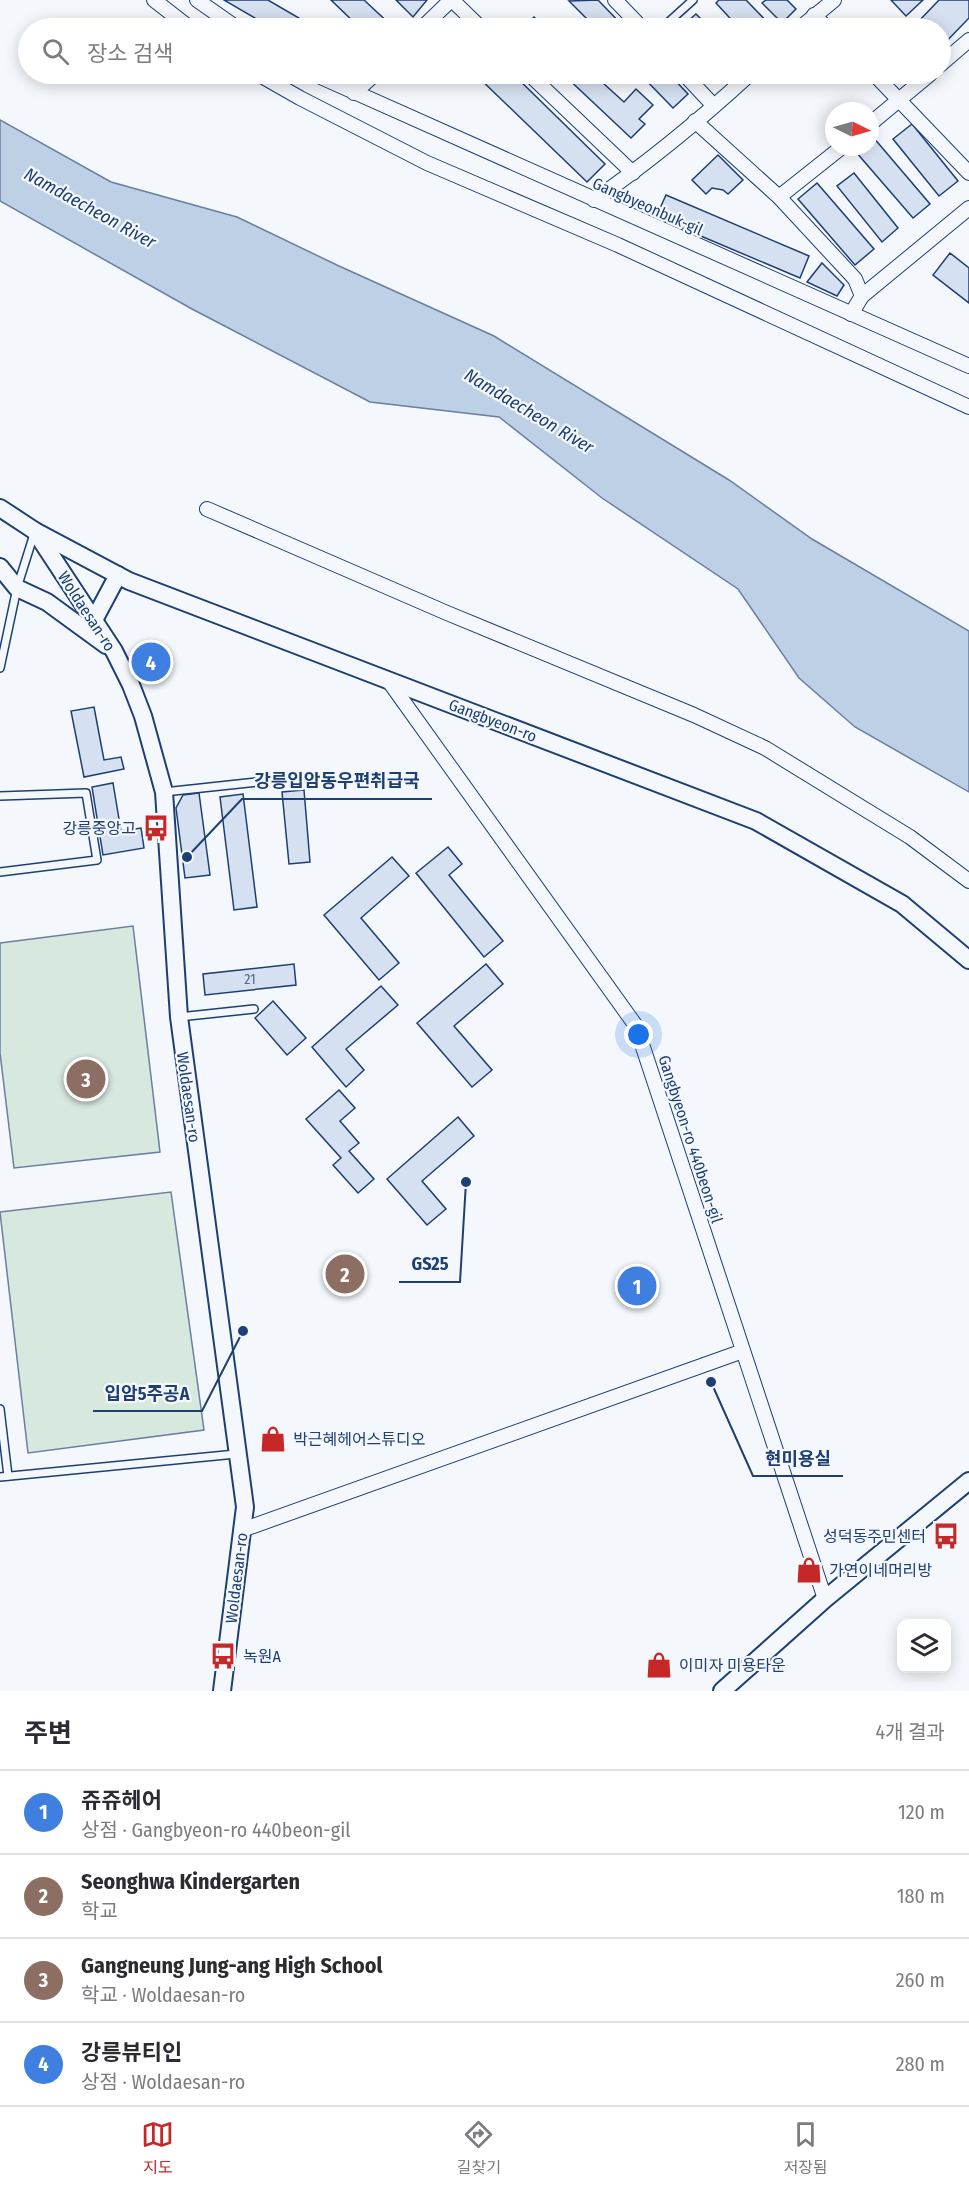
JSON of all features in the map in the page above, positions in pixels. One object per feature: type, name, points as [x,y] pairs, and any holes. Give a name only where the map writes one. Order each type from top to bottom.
[{"type":"street","points":[[154,0],[177,18]]},
{"type":"street","points":[[197,0],[223,18]]},
{"type":"street","points":[[432,18],[451,0],[471,18]]},
{"type":"street","points":[[615,0],[632,18]]},
{"type":"street","points":[[811,18],[834,0]]},
{"type":"street","points":[[814,15],[817,18]]},
{"type":"street","points":[[951,55],[969,39]]},
{"type":"street","points":[[276,84],[427,163],[618,245],[969,407]]},
{"type":"street","name":"Gangbyeonbuk-gil","points":[[335,84],[969,366]]},
{"type":"street","points":[[354,93],[364,84]]},
{"type":"street","points":[[540,84],[633,173]]},
{"type":"street","points":[[693,84],[714,106]]},
{"type":"street","points":[[594,200],[633,173],[739,84]]},
{"type":"street","points":[[884,84],[969,173]]},
{"type":"street","points":[[879,117],[919,84]]},
{"type":"street","points":[[695,121],[779,197],[855,279],[862,296]]},
{"type":"street","points":[[779,197],[831,156]]},
{"type":"street","points":[[850,315],[862,296],[969,208]]},
{"type":"street","name":"Gangbyeon-ro","points":[[0,508],[35,531],[129,581],[756,821],[902,904],[969,960]]},
{"type":"street","points":[[207,508],[447,613],[694,715],[765,748],[910,837],[969,880]]},
{"type":"street","name":"Woldaesan-ro","points":[[35,531],[114,651],[131,685],[143,716],[164,792],[179,1017],[245,1507],[222,1691]]},
{"type":"street","points":[[0,567],[17,588],[47,602],[114,651]]},
{"type":"street","points":[[94,620],[118,574]]},
{"type":"street","name":"Gangbyeon-ro 440beon-gil","points":[[388,680],[636,1026],[825,1599]]},
{"type":"street","points":[[242,1530],[743,1351]]},
{"type":"street","points":[[722,1691],[825,1599],[969,1481]]},
{"type":"lane","points":[[673,18],[693,0]]},
{"type":"lane","points":[[0,668],[17,588],[35,531]]},
{"type":"lane","points":[[164,792],[257,782]]},
{"type":"lane","points":[[0,796],[86,793],[97,860],[0,872]]},
{"type":"lane","points":[[179,1017],[254,1009]]},
{"type":"lane","points":[[0,1409],[4,1477],[237,1454]]},
{"type":"shaded area","points":[[133,926],[160,1152],[14,1168],[0,1053],[0,943]]},
{"type":"shaded area","points":[[171,1192],[204,1430],[28,1453],[0,1212]]},
{"type":"water","name":"Namdaecheon River","points":[[0,120],[111,182],[237,217],[494,336],[729,480],[812,539],[969,631],[969,792],[855,727],[799,678],[738,589],[602,498],[499,417],[370,402],[192,309],[0,201]]},
{"type":"building","points":[[224,0],[268,0],[299,18],[255,18]]},
{"type":"building","points":[[331,0],[364,0],[383,18],[350,18]]},
{"type":"building","points":[[396,0],[427,0],[413,17]]},
{"type":"building","points":[[598,0],[615,18],[586,18],[569,1]]},
{"type":"building","points":[[719,0],[746,0],[763,18],[730,18],[716,3]]},
{"type":"building","points":[[766,0],[787,0],[796,9],[787,18],[777,18],[762,3]]},
{"type":"building","points":[[891,0],[923,0],[906,16]]},
{"type":"building","points":[[939,0],[969,0],[969,18],[951,37],[951,18],[922,18]]},
{"type":"building","points":[[485,84],[523,84],[605,164],[587,182]]},
{"type":"building","points":[[574,84],[604,84],[624,102],[636,89],[653,105],[639,119],[645,124],[631,138]]},
{"type":"building","points":[[650,84],[678,84],[688,94],[673,108]]},
{"type":"building","points":[[912,124],[958,181],[939,196],[893,139]]},
{"type":"building","points":[[879,144],[930,204],[913,218],[859,156],[879,156]]},
{"type":"building","points":[[718,155],[743,180],[728,194],[723,190],[712,188],[706,194],[692,180]]},
{"type":"building","points":[[854,173],[898,228],[882,242],[837,186]]},
{"type":"building","points":[[817,183],[874,249],[855,265],[798,199]]},
{"type":"building","points":[[666,195],[809,256],[800,278],[656,217]]},
{"type":"building","points":[[950,253],[969,268],[969,303],[933,275]]},
{"type":"building","points":[[822,263],[844,285],[837,296],[807,282]]},
{"type":"building","points":[[94,707],[104,760],[121,757],[124,769],[84,777],[71,711]]},
{"type":"building","points":[[113,783],[121,831],[141,828],[144,848],[103,855],[92,787]]},
{"type":"building","points":[[304,790],[310,862],[289,864],[282,792]]},
{"type":"building","points":[[199,793],[210,875],[185,878],[176,808],[183,795]]},
{"type":"building","points":[[243,794],[257,907],[234,910],[220,797]]},
{"type":"building","points":[[448,847],[462,864],[449,875],[503,941],[484,957],[416,873]]},
{"type":"building","points":[[392,857],[409,876],[361,918],[399,963],[379,980],[324,915]]},
{"type":"building","points":[[294,964],[296,985],[205,995],[203,974]]},
{"type":"building","points":[[486,964],[503,984],[454,1026],[492,1070],[472,1087],[417,1023]]},
{"type":"building","points":[[381,986],[398,1005],[346,1049],[364,1070],[346,1087],[312,1047]]},
{"type":"building","points":[[273,1001],[306,1038],[287,1055],[255,1018]]},
{"type":"building","points":[[339,1090],[355,1108],[340,1121],[359,1143],[349,1151],[374,1179],[358,1193],[333,1165],[341,1158],[306,1119]]},
{"type":"building","points":[[458,1117],[474,1136],[422,1181],[446,1209],[427,1225],[387,1179]]},
{"type":"place","name":"강릉뷰티인","points":[[151,662]]},
{"type":"place","name":"강릉중앙고","points":[[156,828]]},
{"type":"place","name":"강릉입암동우편취급국","points":[[187,857]]},
{"type":"place","name":"Gangneung Jung-ang High School","points":[[86,1079]]},
{"type":"place","name":"GS25","points":[[466,1182]]},
{"type":"place","name":"Seonghwa Kindergarten","points":[[345,1274]]},
{"type":"place","name":"쥬쥬헤어","points":[[637,1286]]},
{"type":"place","name":"입암5주공A","points":[[243,1331]]},
{"type":"place","name":"현미용실","points":[[711,1382]]},
{"type":"place","name":"박근혜헤어스튜디오","points":[[273,1439]]},
{"type":"place","name":"성덕동주민센터","points":[[946,1536]]},
{"type":"place","name":"가연이네머리방","points":[[809,1570]]},
{"type":"place","name":"녹원A","points":[[223,1656]]},
{"type":"place","name":"이미자 미용타운","points":[[659,1665]]}]
